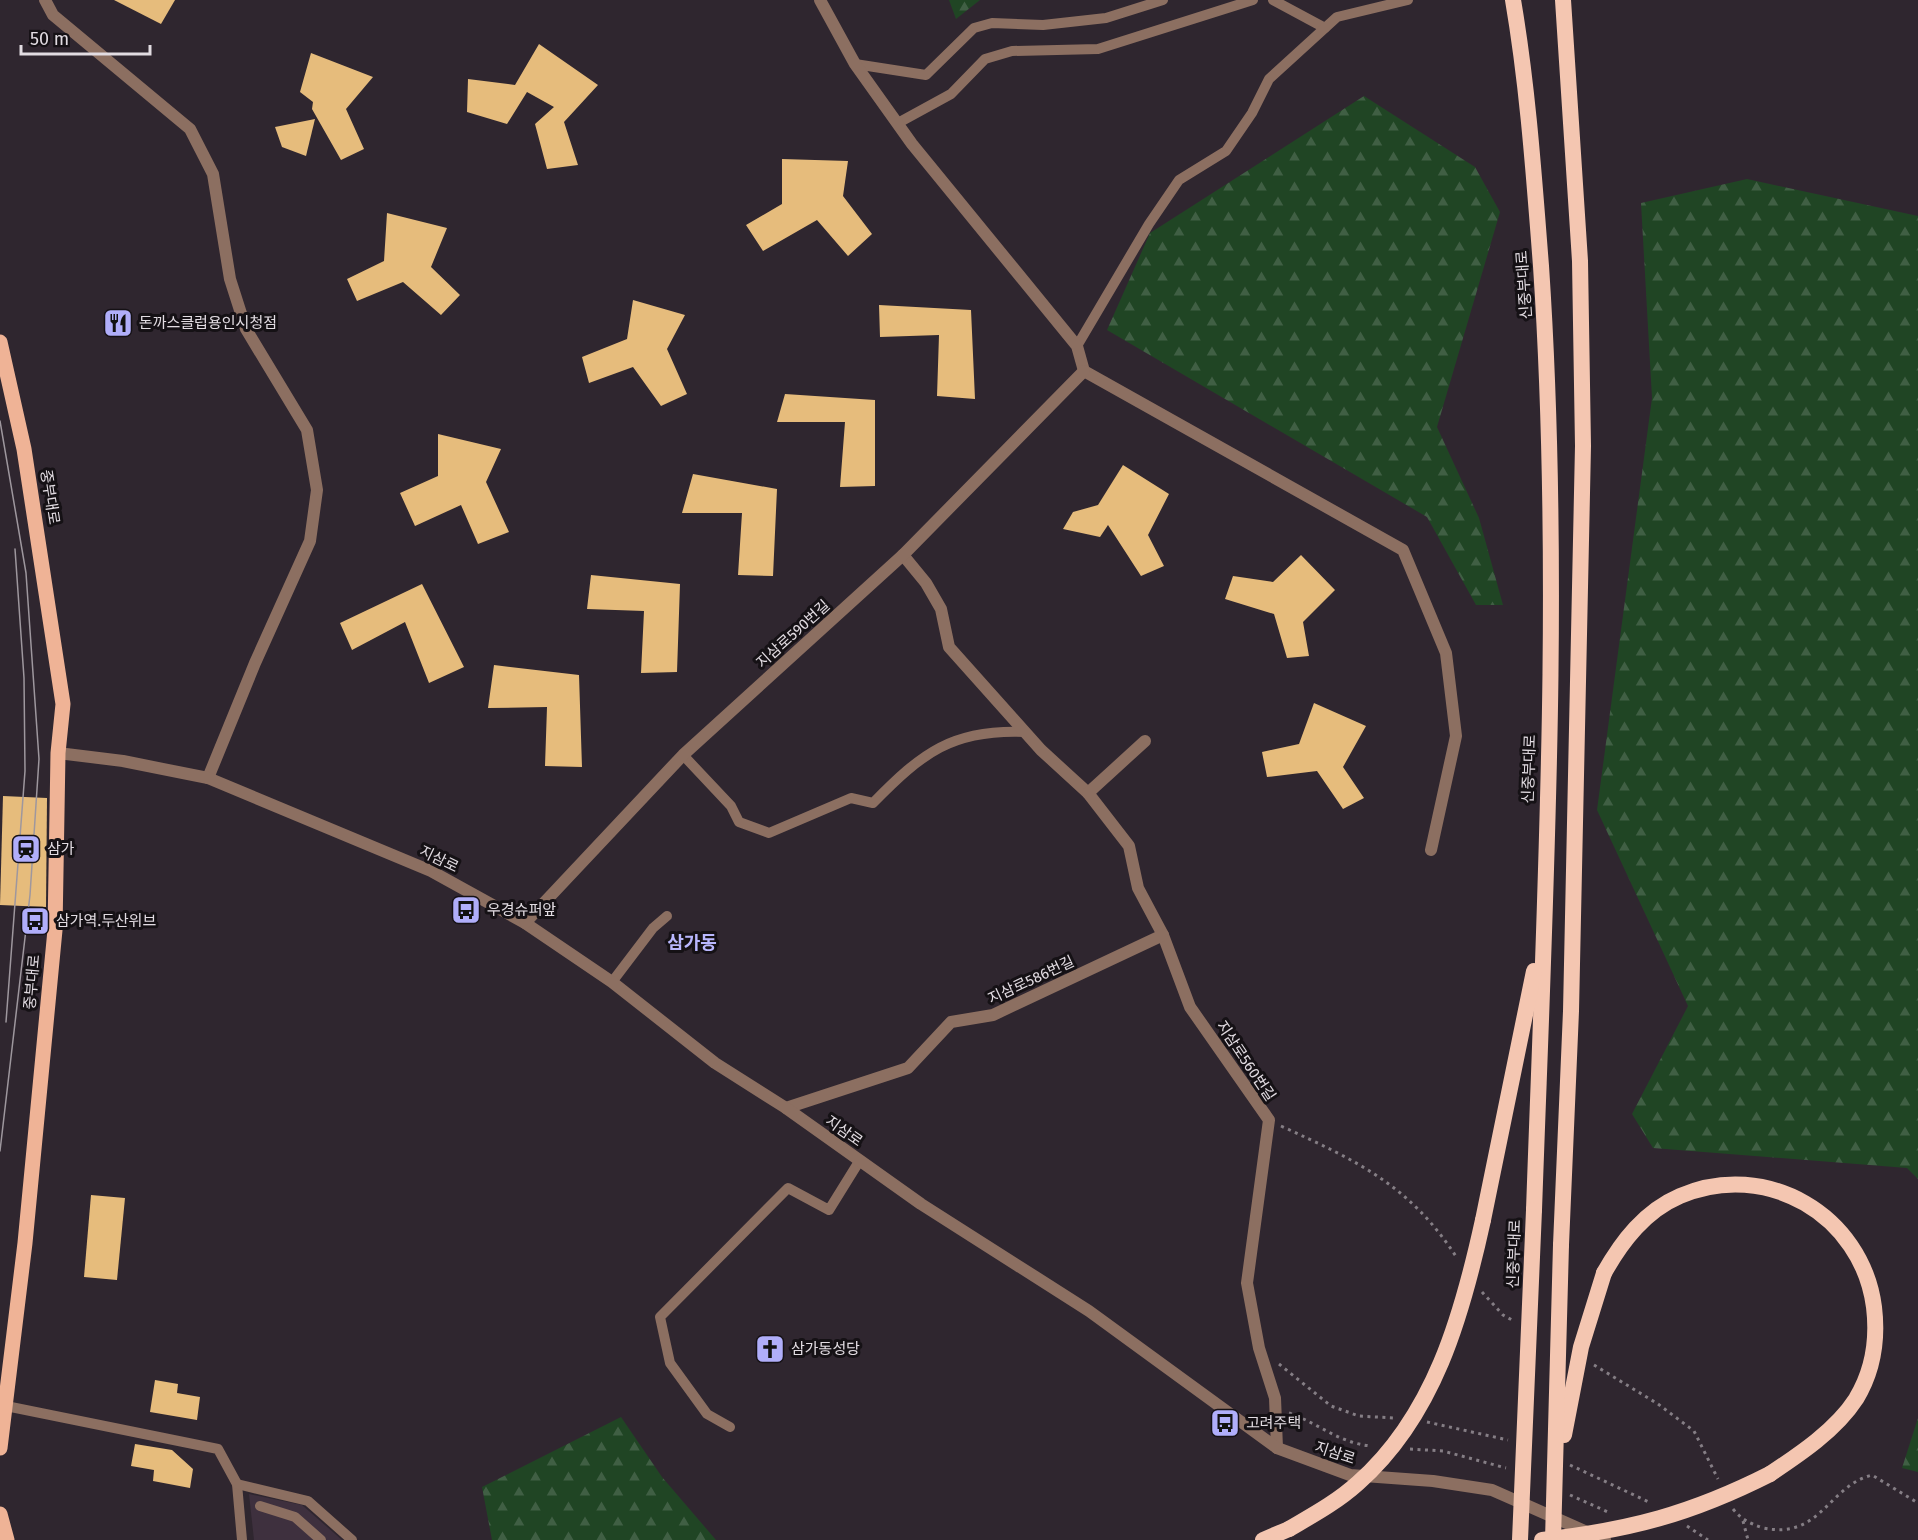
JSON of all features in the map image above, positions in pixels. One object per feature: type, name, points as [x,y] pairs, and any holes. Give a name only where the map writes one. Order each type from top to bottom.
[{"type":"highway","name":"신중부대로","points":[[1514,0],[1522,48],[1535,185],[1548,376],[1551,619],[1534,1210],[1520,1540]]},
{"type":"highway","points":[[1553,1540],[1561,1245],[1571,1011],[1583,446],[1580,261],[1563,0]]},
{"type":"highway","points":[[1263,1540],[1289,1529],[1329,1506],[1358,1483],[1389,1450],[1416,1412],[1439,1371],[1456,1326],[1483,1220],[1543,926]]},
{"type":"highway","points":[[1542,1540],[1608,1532],[1706,1505],[1770,1474],[1816,1440],[1839,1419],[1855,1400],[1871,1366],[1877,1337],[1872,1292],[1857,1252],[1843,1234],[1809,1204],[1787,1194],[1742,1184],[1702,1189],[1679,1196],[1656,1210],[1632,1231],[1604,1273],[1581,1347],[1555,1480]]},
{"type":"main road","name":"중부대로","points":[[0,342],[24,449],[63,704],[58,753],[55,930],[26,1232],[0,1448]]},
{"type":"main road","points":[[0,1514],[7,1540]]},
{"type":"street","points":[[45,0],[53,15],[190,129],[213,174],[230,279],[246,329],[307,430],[317,490],[310,541],[208,777]]},
{"type":"street","points":[[820,0],[855,64],[912,144],[1077,346],[1084,371],[1403,550],[1446,653],[1456,736],[1431,850]]},
{"type":"street","name":"지삼로590번길","points":[[525,923],[683,755],[903,555],[1084,371]]},
{"type":"street","name":"지삼로560번길","points":[[903,555],[926,583],[941,609],[949,647],[1025,732],[1088,793],[1129,846],[1138,888],[1163,935],[1190,1006],[1269,1120],[1247,1283],[1259,1348],[1275,1398],[1277,1448]]},
{"type":"street","points":[[1088,793],[1145,741]]},
{"type":"street","name":"지삼로","points":[[58,753],[123,761],[208,777],[432,871],[525,923],[612,982],[715,1063],[786,1108],[921,1204],[1089,1311],[1277,1448],[1350,1475],[1433,1481],[1492,1490],[1605,1540]]},
{"type":"street","name":"지삼로586번길","points":[[786,1108],[908,1068],[951,1023],[993,1015],[1163,935]]},
{"type":"lane","points":[[855,64],[926,75],[974,28],[992,23],[1043,25],[1106,18],[1163,0]]},
{"type":"lane","points":[[898,123],[951,94],[985,59],[1012,51],[1098,49],[1252,0]]},
{"type":"lane","points":[[1273,0],[1325,28]]},
{"type":"lane","points":[[1077,346],[1149,224],[1179,180],[1226,151],[1252,113],[1269,79],[1337,17],[1408,0]]},
{"type":"lane","points":[[683,755],[730,806],[739,822],[769,832],[851,798],[873,803],[907,769],[948,742],[992,731],[1025,732]]},
{"type":"lane","points":[[612,982],[653,928],[667,916]]},
{"type":"lane","points":[[730,1427],[707,1414],[670,1363],[660,1317],[788,1188],[829,1210],[860,1160]]},
{"type":"lane","points":[[6,1406],[218,1449],[237,1484],[242,1540]]},
{"type":"lane","points":[[237,1484],[308,1501],[352,1540]]},
{"type":"lane","points":[[260,1506],[295,1517],[321,1540]]},
{"type":"path","points":[[1259,1348],[1331,1406],[1359,1416],[1395,1418]]},
{"type":"path","points":[[1276,1409],[1308,1420],[1340,1439],[1376,1446]]},
{"type":"path","points":[[1418,1421],[1485,1433],[1517,1443]]},
{"type":"path","points":[[1409,1448],[1443,1451],[1492,1462],[1513,1471]]},
{"type":"path","points":[[1568,1463],[1657,1507]]},
{"type":"path","points":[[1566,1494],[1608,1512]]},
{"type":"path","points":[[1743,1521],[1748,1540]]},
{"type":"path","points":[[1682,1523],[1708,1540]]},
{"type":"shaded area","points":[[249,1494],[302,1505],[342,1540],[254,1540]]},
{"type":"green space","points":[[949,0],[980,0],[956,19]]},
{"type":"green space","points":[[1364,96],[1475,167],[1500,212],[1437,427],[1479,518],[1503,605],[1476,605],[1427,517],[1107,330],[1150,233]]},
{"type":"green space","points":[[1747,179],[1918,216],[1918,1179],[1907,1168],[1653,1148],[1632,1114],[1688,1006],[1597,810],[1652,398],[1641,203]]},
{"type":"green space","points":[[621,1417],[662,1477],[716,1540],[492,1540],[482,1487]]},
{"type":"green space","points":[[1918,1418],[1918,1472],[1902,1468]]},
{"type":"building","points":[[114,0],[175,0],[161,24]]},
{"type":"building","points":[[539,44],[598,85],[564,122],[578,165],[547,169],[535,124],[554,107],[527,92],[507,124],[467,112],[468,79],[515,85]]},
{"type":"building","points":[[311,53],[373,77],[346,109],[364,149],[341,160],[312,109],[313,102],[300,92]]},
{"type":"building","points":[[315,119],[306,156],[282,147],[275,127]]},
{"type":"building","points":[[782,159],[848,161],[843,196],[872,234],[848,256],[817,220],[763,251],[746,225],[782,204]]},
{"type":"building","points":[[387,213],[447,228],[431,267],[460,295],[441,315],[403,282],[357,301],[347,279],[384,261]]},
{"type":"building","points":[[633,300],[685,315],[667,349],[687,394],[661,406],[633,367],[589,383],[582,357],[627,339]]},
{"type":"building","points":[[879,305],[971,310],[975,399],[937,396],[939,335],[880,337]]},
{"type":"building","points":[[785,394],[875,400],[875,486],[840,487],[845,422],[777,422]]},
{"type":"building","points":[[438,434],[501,449],[486,482],[509,532],[478,544],[461,505],[415,526],[400,493],[438,476]]},
{"type":"building","points":[[1123,465],[1169,494],[1148,535],[1164,566],[1141,576],[1108,525],[1100,537],[1063,529],[1073,512],[1098,505]]},
{"type":"building","points":[[693,474],[777,489],[773,576],[738,575],[742,513],[682,513]]},
{"type":"building","points":[[1301,555],[1335,590],[1303,622],[1309,656],[1287,658],[1274,614],[1225,599],[1233,576],[1273,582]]},
{"type":"building","points":[[591,575],[680,584],[677,672],[641,673],[644,611],[587,609]]},
{"type":"building","points":[[422,584],[464,667],[429,683],[405,622],[352,650],[340,623]]},
{"type":"building","points":[[494,665],[579,675],[582,767],[545,766],[547,707],[488,708]]},
{"type":"building","points":[[1314,703],[1366,726],[1343,767],[1364,798],[1343,809],[1317,771],[1267,777],[1262,752],[1299,744]]},
{"type":"building","points":[[3,796],[47,798],[46,907],[0,905]]},
{"type":"building","points":[[91,1195],[125,1198],[117,1280],[84,1277]]},
{"type":"building","points":[[155,1380],[178,1384],[177,1393],[200,1397],[197,1420],[150,1412]]},
{"type":"building","points":[[135,1444],[172,1450],[193,1469],[190,1488],[153,1481],[154,1470],[131,1466]]},
{"type":"tram line","points":[[0,421],[26,573],[39,759],[30,895],[0,1151]]},
{"type":"tram line","points":[[6,1022],[25,771],[24,678],[15,549]]},
{"type":"place","name":"돈까스클럽용인시청점","points":[[118,323]]},
{"type":"place","name":"삼가","points":[[26,849]]},
{"type":"place","name":"우경슈퍼앞","points":[[466,910]]},
{"type":"place","name":"삼가역.두산위브","points":[[35,921]]},
{"type":"place","name":"삼가동성당","points":[[770,1349]]},
{"type":"place","name":"고려주택","points":[[1225,1423]]},
{"type":"district","name":"삼가동","points":[[692,943]]}]
